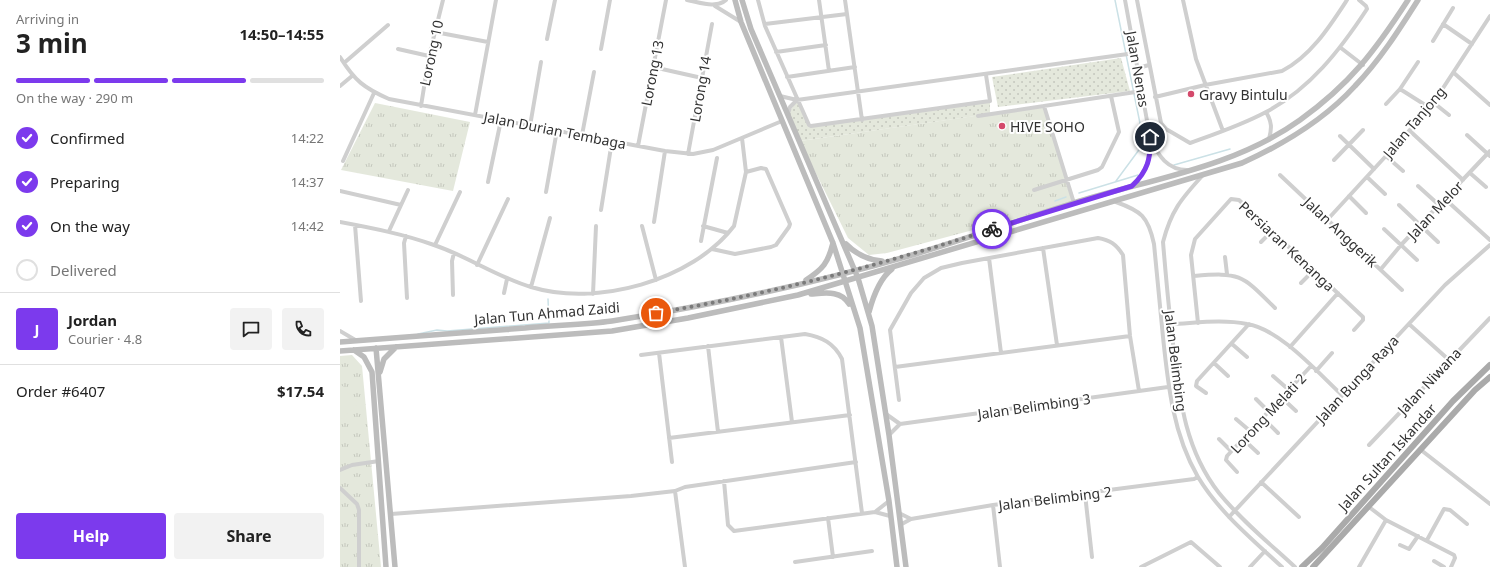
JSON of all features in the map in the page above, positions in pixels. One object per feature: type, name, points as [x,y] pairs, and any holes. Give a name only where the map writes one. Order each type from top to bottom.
[{"type":"main road","points":[[735,0],[741,22],[833,243],[844,282],[860,328],[889,501],[897,567]]},
{"type":"main road","points":[[742,0],[751,29],[841,235],[858,278],[869,313],[886,414],[906,567]]},
{"type":"main road","name":"Jalan Tun Ahmad Zaidi","points":[[340,342],[608,321],[687,308],[801,283],[889,261],[1074,203],[1193,170],[1238,155],[1269,139],[1300,120],[1328,98],[1363,65],[1380,43],[1408,0]]},
{"type":"main road","points":[[798,295],[1116,202],[1242,163],[1278,147],[1307,128],[1355,87],[1389,44],[1418,0]]},
{"type":"main road","points":[[841,235],[846,245],[856,253],[868,259],[889,261]]},
{"type":"main road","points":[[801,283],[823,268],[829,258],[833,243]]},
{"type":"main road","points":[[869,313],[872,299],[881,282],[889,272],[896,267]]},
{"type":"main road","points":[[798,295],[827,292],[836,294],[846,299],[855,313]]},
{"type":"main road","name":"Jalan Tun Ahmad Zaidi","points":[[340,351],[612,331],[688,318],[798,295]]},
{"type":"main road","points":[[379,377],[384,359],[396,347]]},
{"type":"main road","points":[[376,348],[395,567]]},
{"type":"main road","points":[[354,350],[364,357],[371,368],[386,545]]},
{"type":"main road","name":"Jalan Sultan Iskandar","points":[[1302,567],[1322,548],[1458,396],[1490,365]]},
{"type":"main road","name":"Jalan Sultan Iskandar","points":[[1313,567],[1475,390],[1490,377]]},
{"type":"main road","points":[[379,461],[383,432]]},
{"type":"main road","points":[[382,496],[385,508],[391,514]]},
{"type":"main road","points":[[386,567],[386,521],[391,514]]},
{"type":"street","name":"Lorong 10","points":[[421,106],[430,56],[443,0]]},
{"type":"street","points":[[475,115],[496,0]]},
{"type":"street","points":[[547,38],[554,0]]},
{"type":"street","points":[[601,49],[610,0]]},
{"type":"street","name":"Lorong 13","points":[[638,146],[666,0]]},
{"type":"street","points":[[687,0],[712,5],[741,22]]},
{"type":"street","points":[[712,5],[723,3],[726,0]]},
{"type":"street","points":[[758,0],[765,24],[776,52],[808,125],[811,126],[990,101],[986,75]]},
{"type":"street","points":[[820,0],[829,71]]},
{"type":"street","points":[[845,0],[862,120]]},
{"type":"street","name":"Jalan Nenas","points":[[1125,0],[1150,137],[1150,160],[1140,179],[1132,186]]},
{"type":"street","points":[[1136,0],[1155,97],[1163,126],[1185,141],[1190,142],[1223,131],[1266,112],[1305,85],[1341,48],[1367,9],[1366,6],[1359,0]]},
{"type":"street","points":[[1183,0],[1196,59],[1223,131]]},
{"type":"street","points":[[1155,97],[1205,85],[1271,74],[1292,66],[1324,34],[1347,0]]},
{"type":"street","points":[[1433,41],[1454,8]]},
{"type":"street","points":[[765,24],[847,14]]},
{"type":"street","name":"Jalan Tanjong","points":[[1328,219],[1434,103],[1490,16]]},
{"type":"street","name":"Lorong 14","points":[[688,154],[712,24]]},
{"type":"street","points":[[1443,24],[1472,44]]},
{"type":"street","points":[[344,64],[388,25]]},
{"type":"street","points":[[435,32],[488,42]]},
{"type":"street","points":[[776,52],[826,45]]},
{"type":"street","points":[[1341,48],[1363,65]]},
{"type":"street","points":[[398,49],[430,56]]},
{"type":"street","points":[[780,96],[797,100],[986,75],[1135,53]]},
{"type":"street","name":"Jalan Durian Tembaga","points":[[340,57],[357,81],[374,93],[389,100],[665,151],[688,154],[712,150],[782,121]]},
{"type":"street","points":[[530,126],[541,62]]},
{"type":"street","points":[[1386,104],[1400,89],[1418,62]]},
{"type":"street","points":[[1138,68],[1149,65]]},
{"type":"street","points":[[653,67],[702,78]]},
{"type":"street","points":[[787,77],[855,67]]},
{"type":"street","points":[[582,135],[594,72]]},
{"type":"street","points":[[1454,73],[1490,105]]},
{"type":"street","points":[[340,86],[352,76]]},
{"type":"street","points":[[1400,89],[1430,108]]},
{"type":"street","points":[[978,116],[1142,91]]},
{"type":"street","points":[[343,161],[374,93]]},
{"type":"street","points":[[1034,190],[1098,170],[1102,167],[1119,132],[1111,96]]},
{"type":"street","points":[[788,114],[790,107],[797,100]]},
{"type":"street","points":[[1434,103],[1448,115]]},
{"type":"street","points":[[1044,106],[1074,203]]},
{"type":"street","points":[[1266,112],[1271,120],[1272,128],[1269,139]]},
{"type":"street","points":[[488,182],[501,120]]},
{"type":"street","points":[[546,192],[557,130]]},
{"type":"street","points":[[1334,160],[1363,130]]},
{"type":"street","points":[[1410,131],[1463,180]]},
{"type":"street","points":[[1467,135],[1489,154]]},
{"type":"street","points":[[1340,136],[1374,169]]},
{"type":"street","name":"Jalan Nenas","points":[[1150,137],[1156,151],[1165,162],[1180,170],[1193,170]]},
{"type":"street","points":[[340,222],[388,231],[435,245],[506,279],[531,287],[564,294],[593,294],[616,290],[656,280],[675,272],[712,249],[734,226],[746,172],[742,138]]},
{"type":"street","points":[[601,210],[612,141]]},
{"type":"street","points":[[654,222],[665,151]]},
{"type":"street","name":"Jalan Melor","points":[[1381,269],[1401,245],[1489,154]]},
{"type":"street","points":[[1386,156],[1403,171]]},
{"type":"street","points":[[701,241],[717,158]]},
{"type":"street","points":[[712,249],[735,254],[771,247],[776,245],[789,227],[790,224],[766,169],[761,168],[746,172]]},
{"type":"street","points":[[1470,172],[1486,187]]},
{"type":"street","name":"Jalan Belimbing","points":[[1203,175],[1174,210],[1168,223],[1163,242],[1180,405],[1188,433],[1204,470],[1218,492],[1235,511],[1295,567]]},
{"type":"street","name":"Jalan Anggerik","points":[[1280,175],[1402,290]]},
{"type":"street","points":[[1367,177],[1385,194]]},
{"type":"street","points":[[1418,186],[1439,206]]},
{"type":"street","points":[[388,231],[408,190]]},
{"type":"street","points":[[340,191],[401,205]]},
{"type":"street","points":[[435,245],[460,192]]},
{"type":"street","points":[[1349,196],[1366,213]]},
{"type":"street","points":[[477,265],[508,199]]},
{"type":"street","name":"Persiaran Kenanga","points":[[1198,323],[1191,255],[1195,239],[1231,199],[1239,200],[1363,317],[1363,320],[1354,330]]},
{"type":"street","points":[[1445,199],[1490,240]]},
{"type":"street","name":"Jalan Belimbing","points":[[1116,202],[1134,208],[1142,215],[1151,230],[1154,244],[1168,387],[1178,432],[1198,477],[1229,517],[1282,567]]},
{"type":"street","points":[[1399,205],[1438,242]]},
{"type":"street","points":[[531,287],[550,218]]},
{"type":"street","points":[[355,225],[361,301]]},
{"type":"street","points":[[593,294],[596,226]]},
{"type":"street","points":[[642,226],[656,280]]},
{"type":"street","points":[[703,226],[728,233]]},
{"type":"street","points":[[1384,229],[1417,260]]},
{"type":"street","points":[[1261,242],[1272,231]]},
{"type":"street","points":[[406,236],[404,243],[407,298]]},
{"type":"street","points":[[899,400],[890,330],[911,293],[924,278],[941,268],[1098,238],[1109,240],[1117,246],[1122,255],[1130,336],[1139,391]]},
{"type":"street","name":"Jalan Bunga Raya","points":[[1229,517],[1445,285],[1490,245]]},
{"type":"street","points":[[1043,248],[1056,345]]},
{"type":"street","points":[[453,295],[452,261],[454,253]]},
{"type":"street","points":[[1225,257],[1227,274]]},
{"type":"street","points":[[988,258],[1000,353]]},
{"type":"street","points":[[1301,283],[1314,270]]},
{"type":"street","points":[[1194,276],[1227,274],[1246,281],[1275,308]]},
{"type":"street","points":[[504,293],[506,279]]},
{"type":"street","name":"Persiaran Kenanga","points":[[1290,347],[1338,293]]},
{"type":"street","name":"Jalan Niwana","points":[[1369,445],[1490,318]]},
{"type":"street","points":[[1171,324],[1225,321],[1249,324],[1274,334],[1342,395]]},
{"type":"street","points":[[1206,393],[1196,384],[1249,324]]},
{"type":"street","points":[[1409,324],[1449,360]]},
{"type":"street","points":[[340,331],[357,341]]},
{"type":"street","points":[[641,355],[805,334],[815,335],[827,341],[837,350],[842,359],[862,513]]},
{"type":"street","points":[[895,366],[1130,336]]},
{"type":"street","points":[[781,337],[792,422]]},
{"type":"street","points":[[1232,344],[1247,357]]},
{"type":"street","points":[[708,346],[718,432]]},
{"type":"street","points":[[659,353],[672,462]]},
{"type":"street","points":[[1316,371],[1332,354]]},
{"type":"street","points":[[1214,363],[1228,376]]},
{"type":"street","name":"Lorong Melati 2","points":[[1237,472],[1226,460],[1231,452],[1311,366]]},
{"type":"street","points":[[1273,376],[1289,390]]},
{"type":"street","name":"Jalan Belimbing 3","points":[[900,424],[1168,387]]},
{"type":"street","points":[[1282,398],[1296,411]]},
{"type":"street","points":[[1256,399],[1269,412]]},
{"type":"street","points":[[886,414],[900,424],[889,435]]},
{"type":"street","points":[[669,438],[850,415]]},
{"type":"street","points":[[1263,418],[1278,433]]},
{"type":"street","points":[[1236,419],[1250,431]]},
{"type":"street","points":[[1243,439],[1258,453]]},
{"type":"street","points":[[1219,440],[1231,452]]},
{"type":"street","points":[[1421,450],[1490,504]]},
{"type":"street","points":[[340,470],[352,465],[379,461]]},
{"type":"street","points":[[391,514],[631,496],[675,491],[685,487],[856,462]]},
{"type":"street","name":"Jalan Belimbing 2","points":[[900,525],[911,519],[993,506],[1194,480],[1198,477]]},
{"type":"street","points":[[724,481],[728,525],[734,531],[862,513],[875,512],[890,516]]},
{"type":"street","points":[[1261,482],[1299,517]]},
{"type":"street","points":[[340,488],[357,504],[359,510],[359,567]]},
{"type":"street","points":[[675,491],[685,567]]},
{"type":"street","points":[[1085,494],[1092,557]]},
{"type":"street","points":[[875,512],[889,501]]},
{"type":"street","points":[[993,506],[1000,567]]},
{"type":"street","points":[[1369,507],[1386,520],[1427,540],[1454,556],[1451,567]]},
{"type":"street","points":[[1427,540],[1444,509],[1450,510],[1467,524]]},
{"type":"street","points":[[899,514],[911,519]]},
{"type":"street","points":[[828,518],[833,557]]},
{"type":"street","points":[[1359,567],[1386,520]]},
{"type":"street","points":[[1400,545],[1409,549],[1418,536]]},
{"type":"street","points":[[1140,567],[1191,542],[1220,567]]},
{"type":"street","points":[[795,562],[872,551]]},
{"type":"street","points":[[1250,567],[1265,551]]},
{"type":"street","points":[[1434,562],[1444,567]]},
{"type":"green space","points":[[1121,58],[1130,91],[998,107],[992,77]]},
{"type":"green space","points":[[797,100],[809,125],[990,101],[990,114],[800,141],[788,114]]},
{"type":"green space","points":[[375,103],[470,122],[453,191],[341,170]]},
{"type":"green space","points":[[1044,106],[1074,203],[887,253],[869,255],[848,238],[800,141]]},
{"type":"green space","points":[[352,355],[362,366],[381,567],[340,567],[340,356]]},
{"type":"green space","points":[[340,383],[358,404],[340,420]]},
{"type":"waterway","points":[[1115,0],[1144,143],[1116,181]]},
{"type":"waterway","points":[[1174,165],[1230,149]]},
{"type":"waterway","points":[[1079,193],[1138,175]]},
{"type":"waterway","points":[[1055,201],[1066,197]]},
{"type":"waterway","points":[[418,334],[437,330],[447,331],[549,323],[548,299]]},
{"type":"way so far","points":[[656,313],[687,308],[801,283],[878,264],[992,229]]},
{"type":"place","name":"Gravy Bintulu","points":[[1191,94]]},
{"type":"place","name":"HIVE SOHO","points":[[1002,126]]},
{"type":"route","points":[[992,229],[1132,186],[1140,179],[1150,160],[1150,137]]}]
